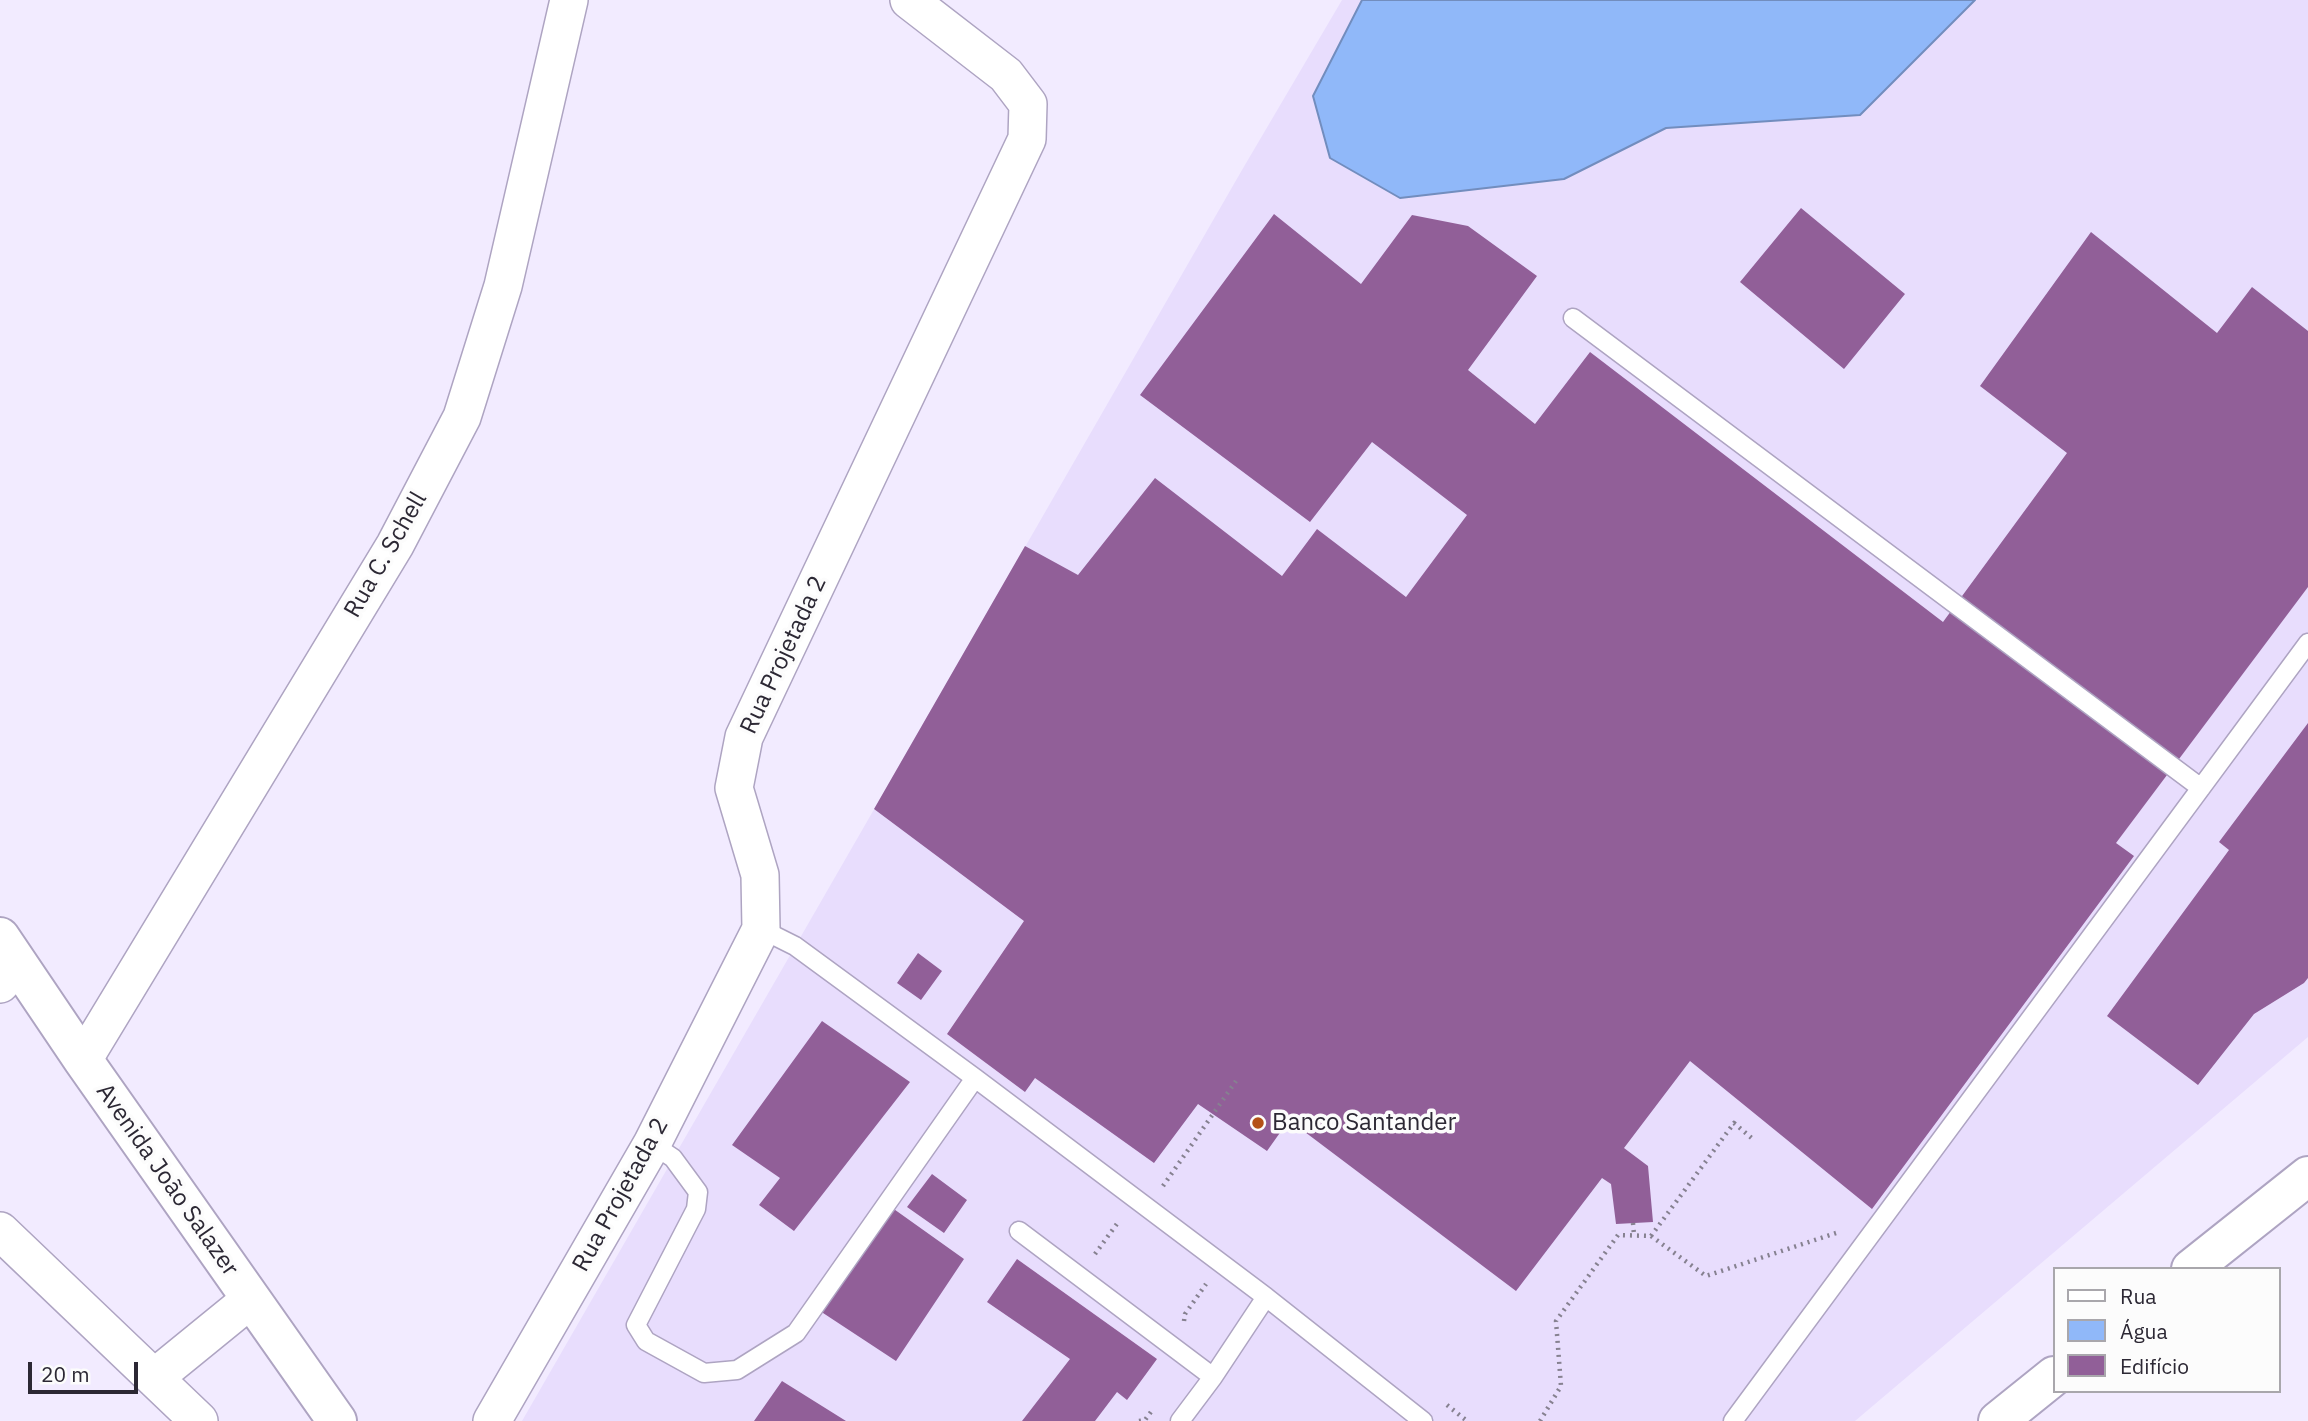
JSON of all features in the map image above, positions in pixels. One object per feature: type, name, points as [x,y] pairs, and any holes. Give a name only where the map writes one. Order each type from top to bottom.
[{"type":"street","name":"Rua C. Schell","points":[[83,1060],[395,545],[462,417],[503,286],[569,0]]},
{"type":"street","name":"Rua Projetada 2","points":[[492,1421],[652,1144],[761,929],[761,875],[734,788],[744,737],[1027,139],[1028,104],[1006,75],[909,0]]},
{"type":"street","name":"Avenida João Salazer","points":[[6,962],[83,1060],[337,1421]]},
{"type":"street","points":[[2194,1267],[2308,1177]]},
{"type":"street","points":[[0,1231],[199,1421]]},
{"type":"street","points":[[154,1378],[251,1299]]},
{"type":"street","points":[[1998,1421],[2052,1379]]},
{"type":"lane","points":[[1573,318],[2202,788]]},
{"type":"lane","points":[[1733,1421],[2308,643]]},
{"type":"lane","points":[[761,929],[795,946],[975,1078],[1266,1297],[1423,1421]]},
{"type":"lane","points":[[652,1144],[673,1158],[698,1192],[696,1209],[636,1325],[646,1340],[704,1373],[737,1370],[796,1333],[975,1078]]},
{"type":"lane","points":[[1019,1231],[1213,1377]]},
{"type":"lane","points":[[1180,1421],[1266,1297]]},
{"type":"path","points":[[1173,1194],[1162,1185],[1237,1081]]},
{"type":"path","points":[[1651,1236],[1734,1123],[1755,1140]]},
{"type":"path","points":[[1080,1276],[1117,1222],[1141,1203]]},
{"type":"path","points":[[1540,1421],[1561,1386],[1556,1321],[1618,1235],[1651,1236],[1706,1276],[1884,1217]]},
{"type":"path","points":[[1633,1223],[1634,1235]]},
{"type":"path","points":[[1445,1404],[1467,1421]]},
{"type":"shaded area","points":[[1342,0],[2308,0],[2308,1037],[1855,1421],[522,1421],[1242,170]]},
{"type":"water","points":[[1362,0],[1975,0],[1860,115],[1666,128],[1564,179],[1400,198],[1330,158],[1313,96]]},
{"type":"building","points":[[1801,208],[1905,294],[1844,369],[1740,282]]},
{"type":"building","points":[[1274,214],[1361,284],[1412,215],[1468,226],[1537,276],[1468,370],[1535,424],[1590,352],[1943,622],[2067,453],[1980,386],[2091,232],[2217,333],[2252,287],[2308,331],[2308,587],[2116,843],[2134,856],[1872,1209],[1690,1061],[1624,1148],[1648,1166],[1653,1222],[1616,1224],[1611,1184],[1602,1178],[1516,1291],[1289,1120],[1267,1151],[1198,1104],[1154,1163],[1035,1078],[1025,1092],[947,1034],[1024,921],[874,809],[1025,546],[1078,575],[1155,478],[1282,576],[1317,529],[1406,597],[1467,515],[1372,442],[1310,522],[1140,395]]},
{"type":"building","points":[[2308,723],[2308,978],[2254,1014],[2198,1085],[2107,1016],[2229,850],[2219,842]]},
{"type":"building","points":[[918,953],[942,971],[921,1000],[897,983]]},
{"type":"building","points":[[822,1021],[910,1082],[794,1231],[759,1205],[780,1178],[732,1145]]},
{"type":"building","points":[[932,1174],[967,1200],[944,1233],[907,1207]]},
{"type":"building","points":[[891,1207],[964,1259],[896,1361],[820,1311]]},
{"type":"building","points":[[1017,1259],[1157,1359],[1127,1400],[1117,1392],[1095,1421],[1022,1421],[1070,1359],[987,1302]]},
{"type":"building","points":[[782,1381],[846,1421],[754,1421]]},
{"type":"place","name":"Banco Santander","points":[[1258,1123]]}]
